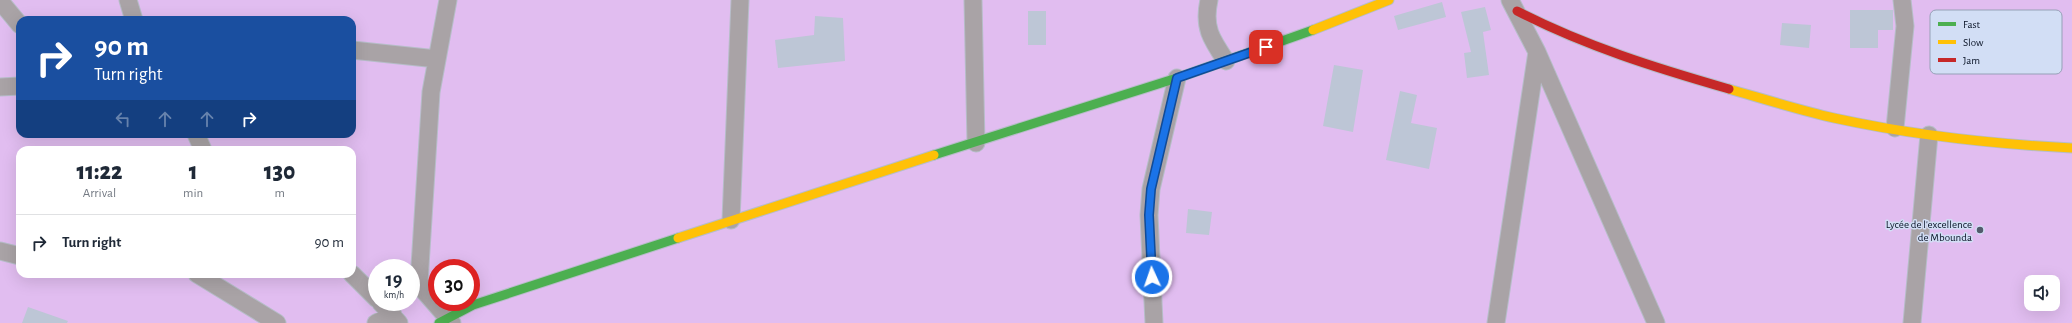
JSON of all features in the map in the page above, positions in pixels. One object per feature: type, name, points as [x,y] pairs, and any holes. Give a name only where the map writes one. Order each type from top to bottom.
[{"type":"street","points":[[128,0],[133,16]]},
{"type":"street","points":[[448,0],[431,92],[419,282],[446,321],[473,305],[731,220],[1177,78],[1331,24],[1389,0]]},
{"type":"street","points":[[731,220],[740,0]]},
{"type":"street","points":[[973,0],[976,143]]},
{"type":"street","points":[[1209,0],[1206,11],[1207,26],[1212,42],[1226,61]]},
{"type":"street","points":[[1895,128],[1905,26],[1902,0]]},
{"type":"street","points":[[0,1],[16,20]]},
{"type":"street","points":[[1513,5],[1542,24],[1606,51],[1686,77],[1834,118],[1929,135],[2072,148]]},
{"type":"street","points":[[1513,5],[1537,52],[1656,323]]},
{"type":"street","points":[[356,50],[437,59]]},
{"type":"street","points":[[1496,323],[1537,52]]},
{"type":"street","points":[[1154,323],[1149,215],[1151,189],[1177,78]]},
{"type":"street","points":[[0,88],[16,86]]},
{"type":"street","points":[[1912,323],[1929,135]]},
{"type":"street","points":[[0,251],[16,255]]},
{"type":"street","points":[[204,278],[277,323]]},
{"type":"street","points":[[356,278],[368,290]]},
{"type":"street","points":[[388,311],[396,319]]},
{"type":"street","points":[[376,323],[396,319]]},
{"type":"shaded area","points":[[0,0],[2072,0],[2072,323],[0,323]]},
{"type":"building","points":[[1442,2],[1446,17],[1398,30],[1394,16]]},
{"type":"building","points":[[1485,7],[1491,30],[1483,32],[1489,75],[1467,78],[1464,53],[1471,52],[1461,12]]},
{"type":"building","points":[[1850,10],[1893,10],[1893,30],[1878,30],[1878,48],[1850,48]]},
{"type":"building","points":[[1028,11],[1046,11],[1046,45],[1028,45]]},
{"type":"building","points":[[815,16],[843,18],[845,61],[778,68],[775,40],[814,35]]},
{"type":"building","points":[[1782,23],[1811,25],[1809,48],[1780,45]]},
{"type":"building","points":[[1334,65],[1363,70],[1353,132],[1323,126]]},
{"type":"building","points":[[1400,91],[1417,95],[1411,123],[1437,128],[1429,169],[1386,160]]},
{"type":"building","points":[[1188,209],[1212,212],[1209,235],[1186,233]]},
{"type":"building","points":[[28,307],[68,321],[67,323],[22,323]]},
{"type":"traffic: fast","points":[[934,155],[1177,78],[1313,30]]},
{"type":"traffic: fast","points":[[439,323],[473,305],[678,238]]},
{"type":"traffic: slow","points":[[1313,30],[1389,0]]},
{"type":"traffic: slow","points":[[1729,89],[1821,115],[1863,124],[1952,138],[2072,148]]},
{"type":"traffic: slow","points":[[678,238],[934,155]]},
{"type":"traffic: jam","points":[[1517,11],[1543,24],[1595,46],[1675,73],[1729,89]]},
{"type":"place","name":"Lycée de l'excellence de Mbounda","points":[[1980,230]]},
{"type":"route","points":[[1152,277],[1149,215],[1151,189],[1177,78],[1266,47]]}]
